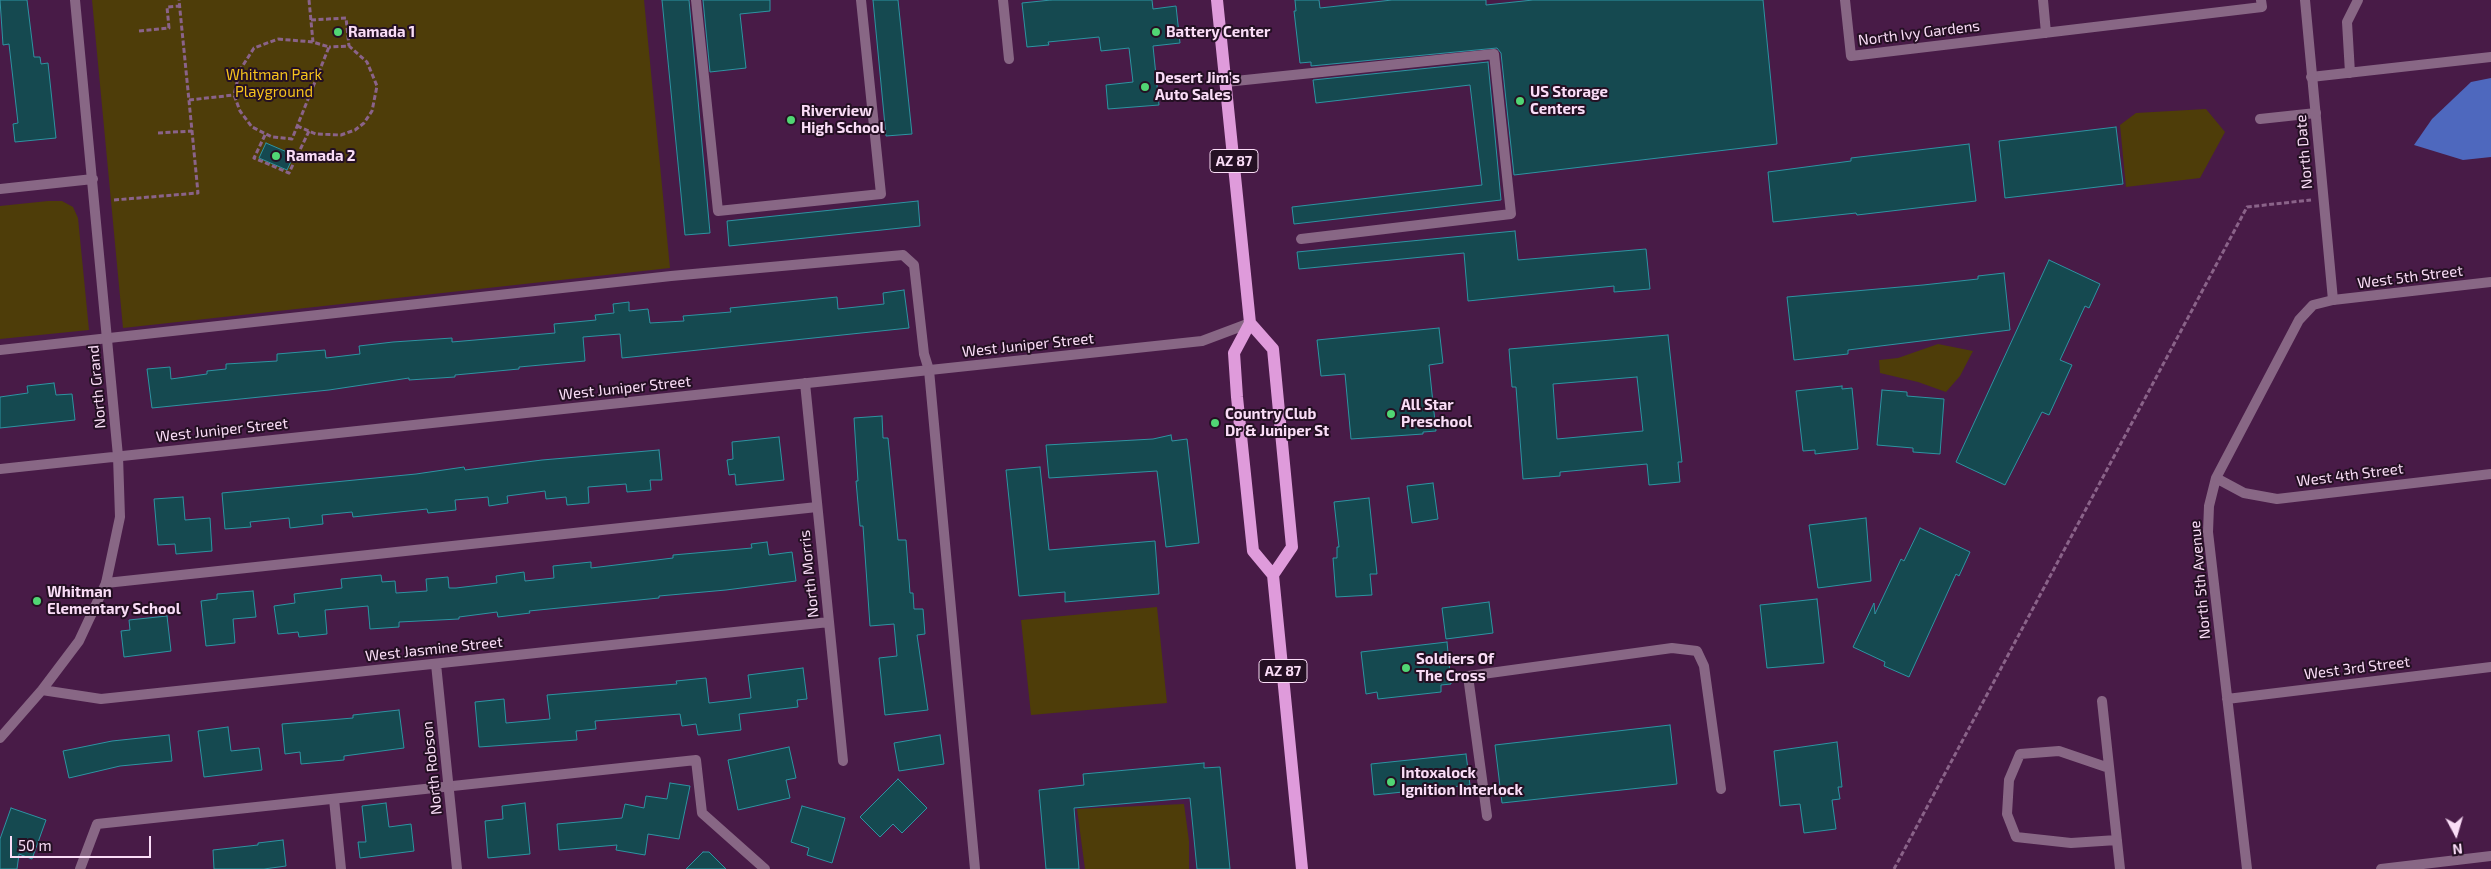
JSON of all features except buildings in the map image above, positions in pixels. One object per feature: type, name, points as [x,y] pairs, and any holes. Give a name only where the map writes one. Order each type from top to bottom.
[{"type":"main road","name":"AZ 87","points":[[1217,0],[1250,323]]},
{"type":"main road","points":[[1250,323],[1272,349],[1292,547],[1273,575],[1253,551],[1237,397],[1234,352],[1250,323]]},
{"type":"main road","name":"AZ 87","points":[[1273,575],[1302,869]]},
{"type":"street","name":"North Grand","points":[[2,734],[42,690],[79,641],[106,583],[120,517],[118,456],[108,339],[75,0]]},
{"type":"street","points":[[696,0],[718,211],[881,194],[861,0]]},
{"type":"street","points":[[1003,0],[1008,58]]},
{"type":"street","name":"North Ivy Gardens","points":[[1845,0],[1851,56],[2046,33],[2262,4]]},
{"type":"street","points":[[2043,0],[2046,33]]},
{"type":"street","name":"North Ivy Gardens","points":[[2253,0],[2262,4]]},
{"type":"street","name":"North Date","points":[[2305,0],[2333,300]]},
{"type":"street","points":[[2350,73],[2347,22],[2358,0]]},
{"type":"street","points":[[1226,82],[1494,54],[1511,214],[1301,239]]},
{"type":"street","points":[[2311,77],[2491,57]]},
{"type":"street","points":[[2260,119],[2316,113]]},
{"type":"street","points":[[0,190],[93,179]]},
{"type":"street","points":[[0,350],[670,276],[903,255],[914,265],[924,354],[929,370],[975,869]]},
{"type":"street","name":"West 5th Street","points":[[2333,300],[2491,282]]},
{"type":"street","name":"North 5th Avenue","points":[[2247,869],[2208,532],[2209,506],[2216,478],[2299,320],[2313,305],[2333,300]]},
{"type":"street","name":"West Juniper Street","points":[[0,469],[1202,341],[1250,323]]},
{"type":"street","name":"North Morris","points":[[805,383],[843,761]]},
{"type":"street","name":"West 4th Street","points":[[2216,478],[2244,493],[2277,498],[2491,474]]},
{"type":"street","points":[[106,583],[817,507]]},
{"type":"street","name":"West Jasmine Street","points":[[42,690],[101,699],[829,622]]},
{"type":"street","points":[[1487,816],[1468,676],[1672,648],[1697,652],[1704,666],[1721,789]]},
{"type":"street","name":"North Robson","points":[[436,664],[457,869]]},
{"type":"street","name":"West 3rd Street","points":[[2227,698],[2491,667]]},
{"type":"street","points":[[2102,701],[2120,869]]},
{"type":"street","points":[[2110,768],[2060,751],[2020,754],[2009,780],[2007,814],[2016,837],[2071,844],[2117,840]]},
{"type":"street","points":[[80,869],[97,824],[696,760],[702,813],[765,869]]},
{"type":"street","points":[[334,799],[341,869]]},
{"type":"street","points":[[2381,869],[2491,856]]},
{"type":"path","points":[[114,200],[198,193],[179,0]]},
{"type":"path","points":[[309,0],[313,42]]},
{"type":"path","points":[[139,31],[148,32],[169,28],[167,7],[180,6]]},
{"type":"path","points":[[297,126],[326,136],[341,135],[354,130],[364,123],[372,111],[377,86],[373,72],[367,62],[349,46],[346,18],[311,20]]},
{"type":"path","points":[[329,47],[292,139],[265,135],[252,127],[240,111],[234,95],[240,70],[254,48],[278,39],[313,42],[329,47],[349,46]]},
{"type":"path","points":[[189,100],[234,95]]},
{"type":"path","points":[[158,134],[192,131]]},
{"type":"path","points":[[265,135],[254,158],[289,173],[309,131]]},
{"type":"path","points":[[1894,869],[2247,206],[2324,198]]},
{"type":"green space","name":"Whitman Park Playground","points":[[92,0],[644,0],[670,268],[123,328]]},
{"type":"green space","points":[[2206,109],[2225,132],[2200,178],[2126,187],[2120,125],[2136,113]]},
{"type":"green space","points":[[62,201],[73,207],[78,218],[89,330],[0,339],[0,206]]},
{"type":"green space","points":[[1938,344],[1973,351],[1960,376],[1946,392],[1918,382],[1880,373],[1879,360],[1898,358]]},
{"type":"green space","points":[[1157,607],[1167,703],[1031,715],[1021,620]]},
{"type":"green space","points":[[1184,804],[1189,841],[1189,869],[1085,869],[1077,809]]},
{"type":"water","points":[[2491,78],[2491,157],[2463,160],[2414,145],[2432,119],[2471,82]]},
{"type":"place","name":"Ramada 1","points":[[338,32]]},
{"type":"place","name":"Battery Center","points":[[1156,32]]},
{"type":"place","name":"Desert Jim's Auto Sales","points":[[1145,87]]},
{"type":"place","name":"US Storage Centers","points":[[1520,101]]},
{"type":"place","name":"Riverview High School","points":[[791,120]]},
{"type":"place","name":"Ramada 2","points":[[276,156]]},
{"type":"place","name":"All Star Preschool","points":[[1391,414]]},
{"type":"place","name":"Country Club Dr & Juniper St","points":[[1215,423]]},
{"type":"place","name":"Whitman Elementary School","points":[[37,601]]},
{"type":"place","name":"Soldiers Of The Cross","points":[[1406,668]]},
{"type":"place","name":"Intoxalock Ignition Interlock","points":[[1391,782]]}]
